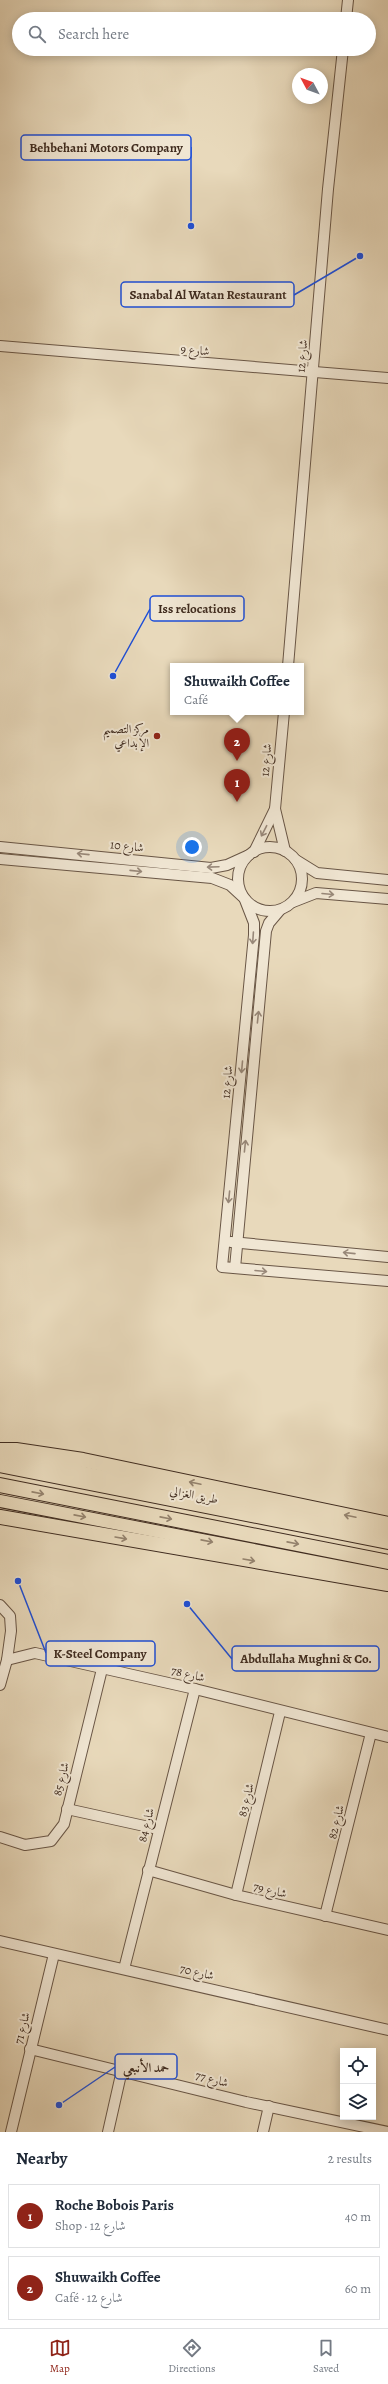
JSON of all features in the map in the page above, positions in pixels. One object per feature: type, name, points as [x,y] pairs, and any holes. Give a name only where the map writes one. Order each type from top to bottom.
[{"type":"highway","points":[[0,1450],[16,1450],[83,1460],[388,1524]]},
{"type":"highway","name":"طريق الغزالي","points":[[0,1465],[388,1542]]},
{"type":"highway","points":[[0,1485],[388,1562]]},
{"type":"highway","points":[[0,1517],[388,1584]]},
{"type":"main road","name":"طريق الغزالي","points":[[0,1456],[388,1534]]},
{"type":"main road","points":[[0,1500],[388,1576]]},
{"type":"street","points":[[347,12],[348,0]]},
{"type":"street","name":"شارع 12","points":[[288,663],[314,371],[328,189],[342,56]]},
{"type":"street","name":"شارع 9","points":[[0,346],[270,370],[314,371],[388,378]]},
{"type":"street","name":"شارع 12","points":[[284,715],[275,810],[285,851]]},
{"type":"street","name":"شارع 12","points":[[252,853],[275,810]]},
{"type":"street","name":"شارع 10","points":[[0,847],[66,852],[212,868],[227,865],[252,853]]},
{"type":"street","points":[[388,880],[317,873],[285,851],[274,848],[264,848],[252,853],[243,862],[238,875],[239,888],[244,899],[262,910],[280,910],[291,903],[316,893],[388,899]]},
{"type":"street","points":[[66,852],[66,864]]},
{"type":"street","points":[[291,903],[298,896],[302,876],[294,858]]},
{"type":"street","name":"شارع 10","points":[[0,859],[212,878],[230,885],[244,899]]},
{"type":"street","name":"شارع 12","points":[[244,899],[254,923],[254,935],[222,1267],[234,1268],[266,931],[269,923],[280,910]]},
{"type":"street","points":[[225,1241],[388,1257]]},
{"type":"street","points":[[234,1268],[388,1282]]},
{"type":"street","points":[[0,1605],[10,1616],[11,1631],[7,1660],[0,1685]]},
{"type":"street","name":"شارع 78","points":[[7,1660],[35,1653],[195,1689],[280,1712],[388,1738]]},
{"type":"street","name":"شارع 85","points":[[0,1837],[26,1845],[50,1841],[64,1824],[102,1669]]},
{"type":"street","name":"شارع 84","points":[[124,1969],[158,1829],[195,1689]]},
{"type":"street","name":"شارع 83","points":[[236,1895],[280,1712]]},
{"type":"street","name":"شارع 82","points":[[325,1916],[371,1734]]},
{"type":"street","points":[[67,1809],[158,1829]]},
{"type":"street","name":"شارع 79","points":[[148,1870],[236,1895],[388,1930]]},
{"type":"street","name":"شارع 70","points":[[0,1942],[388,2030]]},
{"type":"street","name":"شارع 71","points":[[11,2132],[54,1954]]},
{"type":"street","name":"شارع 77","points":[[30,2049],[122,2070],[361,2129],[388,2132]]},
{"type":"street","points":[[108,2132],[122,2070]]},
{"type":"street","points":[[263,2132],[269,2106]]},
{"type":"place","name":"Behbehani Motors Company","points":[[191,226]]},
{"type":"place","name":"Sanabal Al Watan Restaurant","points":[[360,256]]},
{"type":"place","name":"Iss relocations","points":[[113,676]]},
{"type":"place","name":"مركز التصميم الإبداعي","points":[[157,736]]},
{"type":"place","name":"Shuwaikh Coffee","points":[[237,761]]},
{"type":"place","name":"Roche Bobois Paris","points":[[237,802]]},
{"type":"place","name":"K-Steel Company","points":[[18,1581]]},
{"type":"place","name":"Abdullaha Mughni & Co.","points":[[187,1604]]},
{"type":"place","name":"حمد الأنبعي","points":[[59,2105]]}]
